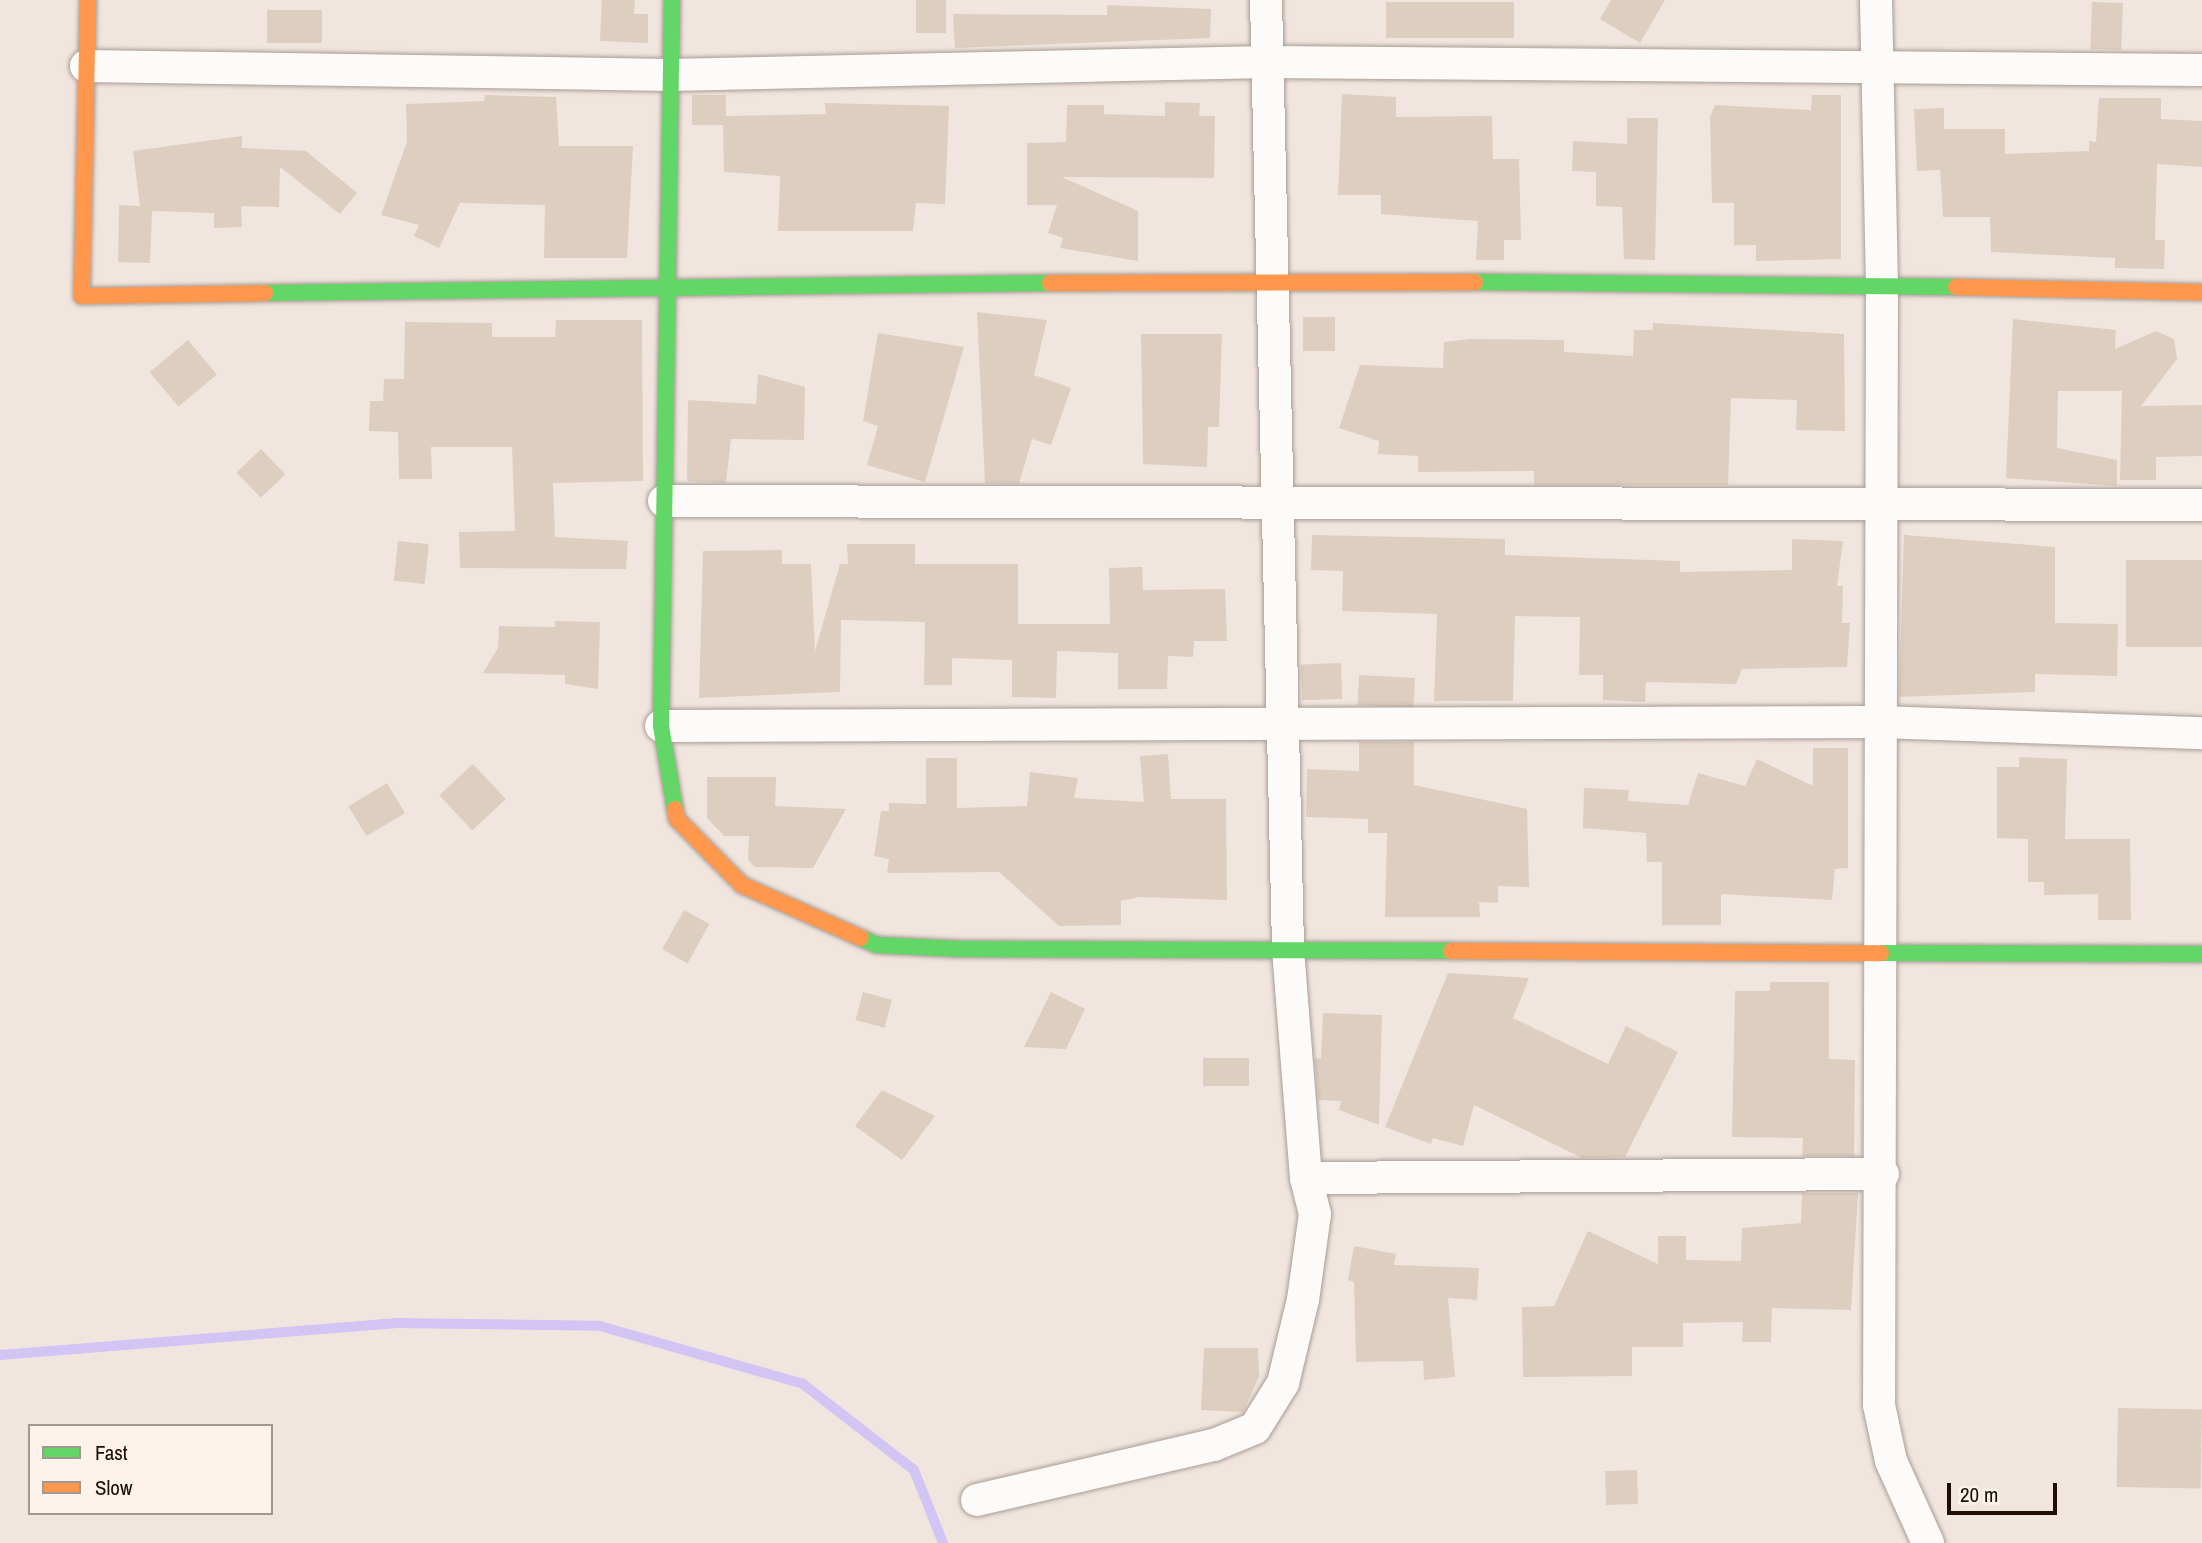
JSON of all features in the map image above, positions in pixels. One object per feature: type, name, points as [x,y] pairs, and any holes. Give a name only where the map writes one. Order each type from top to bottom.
[{"type":"street","points":[[88,0],[82,296],[668,285],[1882,285],[2202,292]]},
{"type":"street","points":[[672,0],[661,726],[677,819],[733,876],[877,945],[2202,954]]},
{"type":"street","points":[[977,1500],[1214,1446],[1255,1428],[1283,1383],[1303,1300],[1314,1238],[1306,1178],[1288,947],[1277,285],[1266,0]]},
{"type":"street","points":[[1877,0],[1876,69],[1882,285],[1880,722],[1883,1174],[1879,1405],[1891,1461],[1928,1543]]},
{"type":"street","points":[[86,66],[670,75],[1267,62],[2202,70]]},
{"type":"street","points":[[664,501],[2202,505]]},
{"type":"street","points":[[661,726],[1880,722],[2202,733]]},
{"type":"street","points":[[1306,1178],[1883,1174]]},
{"type":"building","points":[[602,0],[635,0],[634,14],[648,14],[648,43],[600,41]]},
{"type":"building","points":[[916,0],[946,0],[946,33],[916,33]]},
{"type":"building","points":[[1611,0],[1665,0],[1640,43],[1600,19]]},
{"type":"building","points":[[1386,2],[1514,2],[1514,38],[1386,38]]},
{"type":"building","points":[[2092,2],[2123,3],[2121,50],[2090,49]]},
{"type":"building","points":[[1107,5],[1211,9],[1210,38],[955,48],[953,14],[1107,15]]},
{"type":"building","points":[[267,10],[322,10],[322,43],[267,43]]},
{"type":"building","points":[[1342,94],[1396,97],[1396,117],[1492,116],[1493,159],[1519,159],[1521,240],[1504,240],[1504,260],[1476,260],[1478,221],[1381,214],[1381,195],[1338,195]]},
{"type":"building","points":[[485,95],[556,97],[559,146],[633,146],[627,258],[544,258],[545,205],[460,203],[439,248],[414,236],[419,225],[381,215],[407,142],[406,104],[484,101]]},
{"type":"building","points":[[692,95],[726,95],[726,116],[826,114],[825,103],[949,106],[945,204],[916,203],[913,231],[778,231],[780,176],[724,172],[723,125],[692,125]]},
{"type":"building","points":[[1812,95],[1841,95],[1841,259],[1756,261],[1756,245],[1734,245],[1734,203],[1712,203],[1710,117],[1715,105],[1811,110]]},
{"type":"building","points":[[2099,98],[2161,98],[2161,119],[2202,121],[2202,167],[2157,164],[2155,240],[2165,240],[2164,269],[2115,268],[2115,258],[1991,252],[1990,217],[1943,217],[1940,170],[1917,171],[1914,109],[1944,108],[1944,129],[2005,129],[2005,154],[2089,151],[2089,141],[2096,142]]},
{"type":"building","points":[[1165,102],[1200,103],[1199,116],[1215,116],[1214,178],[1062,177],[1138,211],[1138,261],[1060,248],[1063,238],[1048,233],[1057,205],[1027,205],[1027,143],[1066,142],[1067,105],[1104,105],[1104,114],[1165,116]]},
{"type":"building","points":[[1627,118],[1658,118],[1655,260],[1624,259],[1622,207],[1596,206],[1596,172],[1572,171],[1573,141],[1627,144]]},
{"type":"building","points":[[242,136],[242,148],[306,151],[357,193],[340,214],[280,167],[279,207],[241,206],[242,227],[214,228],[214,213],[152,211],[150,263],[118,262],[119,205],[140,206],[133,151]]},
{"type":"building","points":[[977,312],[1047,320],[1034,375],[1071,388],[1051,445],[1032,439],[1019,484],[985,483]]},
{"type":"building","points":[[1303,317],[1335,317],[1335,351],[1303,351]]},
{"type":"building","points":[[2013,319],[2116,330],[2115,349],[2156,331],[2174,339],[2177,359],[2141,406],[2202,405],[2202,456],[2156,457],[2156,480],[2120,480],[2122,391],[2058,391],[2057,448],[2117,460],[2117,486],[2006,478]]},
{"type":"building","points":[[556,320],[642,320],[643,481],[553,483],[555,537],[628,541],[626,569],[460,568],[459,532],[515,531],[512,447],[431,447],[432,479],[399,479],[398,432],[369,431],[370,401],[383,401],[384,379],[404,379],[405,322],[492,323],[492,337],[555,337]]},
{"type":"building","points":[[1653,323],[1844,334],[1845,431],[1796,430],[1797,400],[1731,398],[1728,485],[1534,485],[1534,471],[1418,472],[1418,456],[1378,454],[1379,441],[1339,428],[1360,365],[1443,368],[1444,342],[1471,339],[1564,340],[1564,352],[1633,356],[1634,330],[1653,330]]},
{"type":"building","points":[[878,333],[964,347],[925,482],[867,465],[878,426],[863,421]]},
{"type":"building","points":[[1141,334],[1222,334],[1219,427],[1208,427],[1207,467],[1143,464]]},
{"type":"building","points":[[188,340],[217,374],[179,407],[150,372]]},
{"type":"building","points":[[758,374],[805,387],[804,440],[731,439],[726,483],[687,481],[688,400],[756,404]]},
{"type":"building","points":[[261,449],[285,474],[261,498],[237,473]]},
{"type":"building","points":[[1312,535],[1505,539],[1505,555],[1680,561],[1680,572],[1792,570],[1792,539],[1843,541],[1837,586],[1843,586],[1842,623],[1850,623],[1847,667],[1742,669],[1736,684],[1646,682],[1645,702],[1603,700],[1603,675],[1579,675],[1580,617],[1515,616],[1513,701],[1434,701],[1437,614],[1342,611],[1343,571],[1311,570]]},
{"type":"building","points":[[1904,535],[2055,547],[2055,623],[2118,624],[2117,676],[2035,674],[2035,692],[1899,697]]},
{"type":"building","points":[[398,541],[429,544],[425,584],[394,581]]},
{"type":"building","points":[[847,544],[915,544],[915,564],[1018,564],[1018,624],[1110,624],[1109,568],[1142,567],[1143,590],[1225,589],[1227,641],[1194,641],[1193,657],[1168,656],[1167,689],[1118,689],[1118,653],[1057,651],[1056,698],[1012,697],[1012,660],[952,658],[952,685],[924,685],[925,622],[841,620],[840,692],[699,698],[703,551],[782,550],[782,564],[811,564],[815,651],[840,564],[848,564]]},
{"type":"building","points":[[2126,560],[2202,560],[2202,647],[2126,647]]},
{"type":"building","points":[[555,621],[600,622],[598,689],[565,684],[565,675],[483,673],[498,648],[499,626],[555,627]]},
{"type":"building","points":[[1341,663],[1342,699],[1302,700],[1301,664]]},
{"type":"building","points":[[1359,675],[1415,678],[1413,708],[1357,705]]},
{"type":"building","points":[[1359,742],[1414,742],[1414,785],[1527,809],[1529,887],[1498,886],[1498,903],[1479,902],[1480,917],[1385,917],[1387,833],[1368,833],[1368,819],[1306,817],[1307,769],[1359,771]]},
{"type":"building","points":[[1813,748],[1848,748],[1848,868],[1835,869],[1832,900],[1721,894],[1721,925],[1662,925],[1662,862],[1647,862],[1646,833],[1583,828],[1584,788],[1629,790],[1628,801],[1688,805],[1698,773],[1745,786],[1757,759],[1813,786]]},
{"type":"building","points":[[1168,754],[1171,799],[1226,799],[1227,900],[1139,897],[1121,901],[1121,925],[1059,926],[999,872],[887,873],[889,859],[874,856],[881,811],[889,811],[889,803],[926,804],[926,758],[957,758],[957,808],[1027,806],[1030,772],[1078,778],[1074,798],[1144,802],[1140,756]]},
{"type":"building","points":[[2019,757],[2067,759],[2065,839],[2130,839],[2131,920],[2098,920],[2098,894],[2044,895],[2044,882],[2028,882],[2028,839],[1997,838],[1997,767],[2019,767]]},
{"type":"building","points":[[473,764],[506,799],[472,830],[439,795]]},
{"type":"building","points":[[707,777],[776,777],[775,806],[846,809],[813,868],[755,867],[748,860],[749,836],[724,836],[707,818]]},
{"type":"building","points":[[387,783],[405,813],[366,836],[348,806]]},
{"type":"building","points":[[684,910],[709,924],[688,963],[662,949]]},
{"type":"building","points":[[1448,973],[1529,978],[1513,1018],[1608,1064],[1626,1026],[1678,1052],[1625,1157],[1582,1158],[1474,1105],[1463,1146],[1433,1138],[1431,1144],[1385,1127]]},
{"type":"building","points":[[1770,982],[1829,982],[1829,1059],[1855,1060],[1854,1156],[1802,1156],[1803,1138],[1732,1137],[1735,991],[1770,991]]},
{"type":"building","points":[[863,992],[892,1000],[884,1028],[855,1020]]},
{"type":"building","points":[[1051,992],[1085,1009],[1066,1049],[1024,1047]]},
{"type":"building","points":[[1323,1013],[1382,1015],[1379,1125],[1339,1110],[1341,1101],[1318,1100],[1315,1058],[1321,1059]]},
{"type":"building","points":[[1203,1058],[1249,1058],[1249,1086],[1203,1086]]},
{"type":"building","points":[[882,1090],[935,1116],[902,1160],[855,1126]]},
{"type":"building","points":[[1802,1193],[1858,1193],[1851,1310],[1772,1308],[1771,1342],[1742,1342],[1743,1322],[1683,1323],[1683,1347],[1632,1347],[1632,1376],[1523,1377],[1522,1307],[1554,1306],[1588,1231],[1658,1264],[1658,1236],[1686,1236],[1686,1260],[1741,1261],[1742,1228],[1801,1223]]},
{"type":"building","points":[[1354,1246],[1396,1254],[1394,1265],[1479,1268],[1477,1300],[1448,1298],[1455,1377],[1424,1380],[1423,1361],[1356,1362],[1354,1282],[1348,1280]]},
{"type":"building","points":[[1204,1348],[1258,1348],[1259,1377],[1243,1412],[1201,1410]]},
{"type":"building","points":[[2118,1408],[2202,1409],[2201,1488],[2117,1487]]},
{"type":"building","points":[[1637,1470],[1638,1504],[1606,1505],[1605,1471]]},
{"type":"waterway","points":[[0,1355],[395,1323],[600,1326],[803,1384],[914,1470],[943,1543]]},
{"type":"traffic: fast","points":[[672,0],[661,726],[675,809]]},
{"type":"traffic: fast","points":[[1475,282],[1956,287]]},
{"type":"traffic: fast","points":[[265,293],[1050,283]]},
{"type":"traffic: fast","points":[[861,938],[877,945],[961,949],[1451,951]]},
{"type":"traffic: fast","points":[[1881,953],[2202,954]]},
{"type":"traffic: slow","points":[[88,0],[82,296],[265,293]]},
{"type":"traffic: slow","points":[[1050,283],[1475,282]]},
{"type":"traffic: slow","points":[[1956,287],[2202,292]]},
{"type":"traffic: slow","points":[[675,809],[677,819],[742,885],[861,938]]},
{"type":"traffic: slow","points":[[1451,951],[1881,953]]}]
